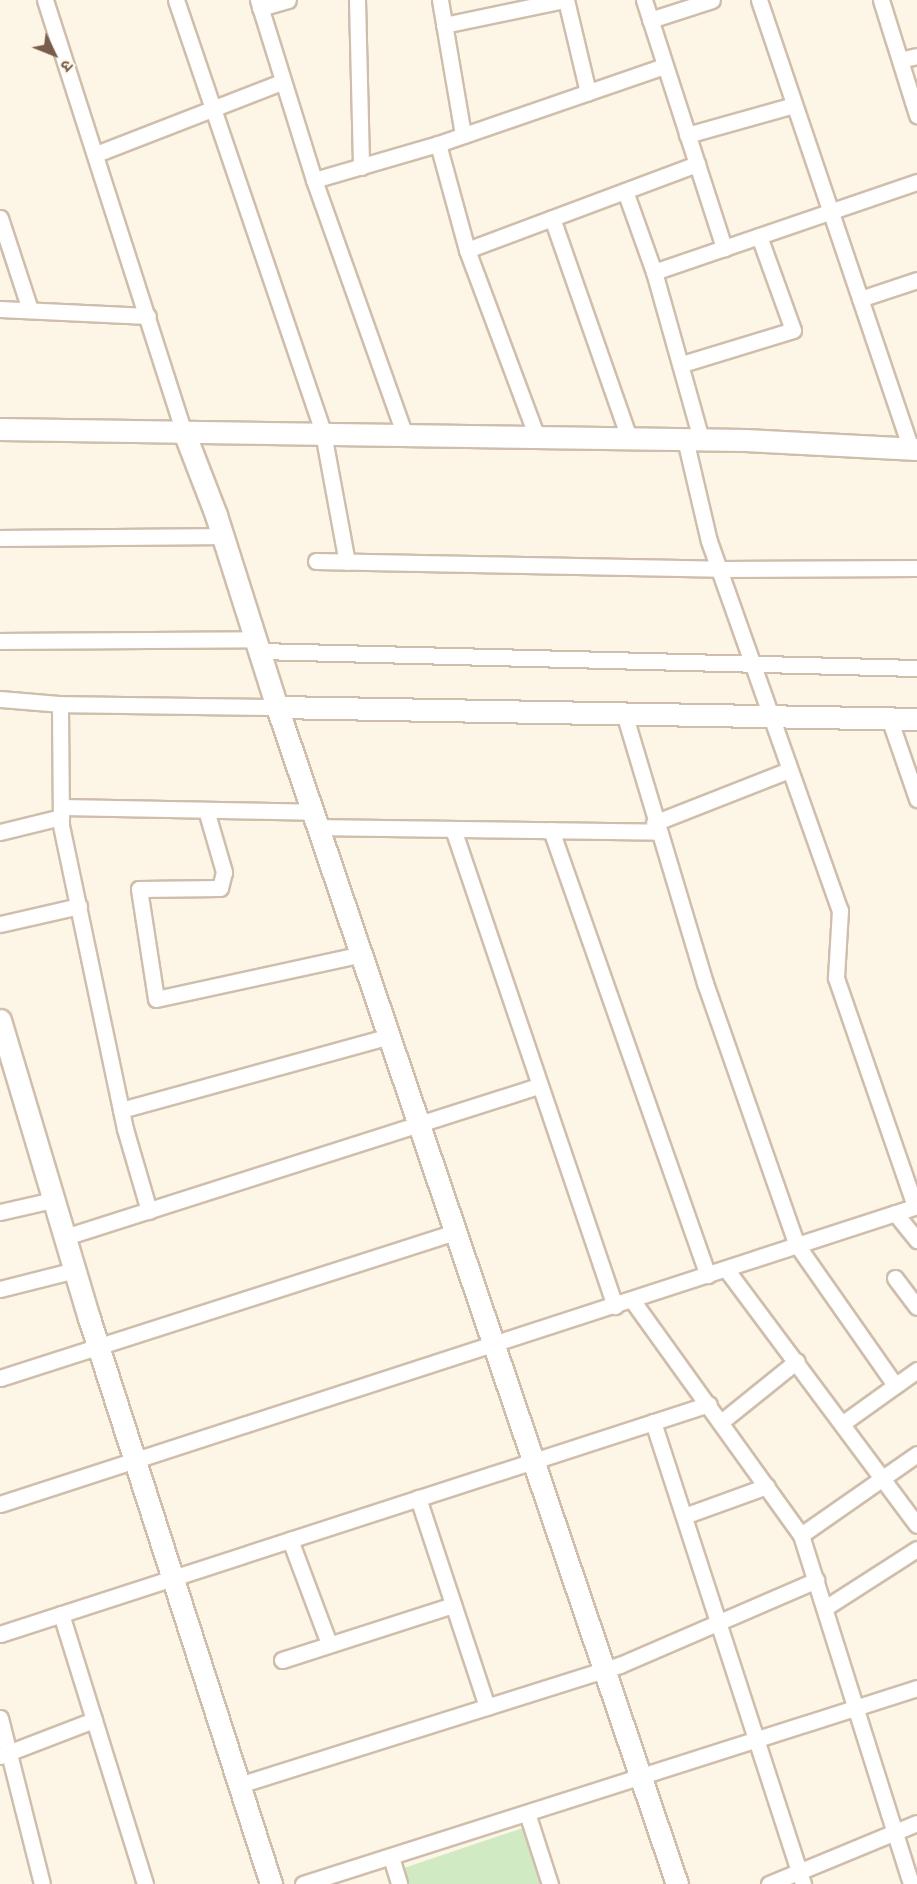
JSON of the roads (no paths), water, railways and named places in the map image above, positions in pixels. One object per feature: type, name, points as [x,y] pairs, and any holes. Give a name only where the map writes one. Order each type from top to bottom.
[{"type":"street","points":[[45,0],[184,432],[222,536],[315,820],[457,1230],[677,1884]]},
{"type":"street","points":[[176,0],[210,109],[323,433],[347,562]]},
{"type":"street","points":[[288,0],[259,4],[314,180],[404,433]]},
{"type":"street","points":[[357,0],[361,168]]},
{"type":"street","points":[[440,0],[463,135]]},
{"type":"street","points":[[444,25],[565,0],[588,92]]},
{"type":"street","points":[[644,0],[724,248]]},
{"type":"street","points":[[650,20],[712,0]]},
{"type":"street","points":[[0,429],[404,433],[693,439],[914,449],[860,299],[759,0]]},
{"type":"street","points":[[881,0],[917,115]]},
{"type":"street","points":[[900,60],[917,56]]},
{"type":"street","points":[[314,180],[438,144],[664,66]]},
{"type":"street","points":[[96,154],[282,81]]},
{"type":"street","points":[[687,135],[794,105]]},
{"type":"street","points":[[438,144],[467,250],[537,437]]},
{"type":"street","points":[[467,250],[697,164]]},
{"type":"street","points":[[654,272],[917,182]]},
{"type":"street","points":[[0,1504],[615,1306],[916,1206],[836,978],[840,910],[787,771],[709,541],[682,364],[654,272],[625,191]]},
{"type":"street","points":[[0,218],[30,310]]},
{"type":"street","points":[[552,218],[629,438]]},
{"type":"street","points":[[682,364],[793,330],[759,236]]},
{"type":"street","points":[[860,299],[917,280]]},
{"type":"street","points":[[0,309],[148,316]]},
{"type":"street","points":[[0,538],[222,536]]},
{"type":"street","points":[[316,561],[720,569],[917,568]]},
{"type":"street","points":[[0,641],[257,645],[752,666],[917,668]]},
{"type":"street","points":[[0,699],[60,704],[917,719]]},
{"type":"street","points":[[60,704],[62,812],[121,1110],[149,1211]]},
{"type":"street","points":[[624,713],[656,828],[708,994],[797,1245],[895,1385]]},
{"type":"street","points":[[889,718],[917,799]]},
{"type":"street","points":[[0,832],[62,812],[206,810],[453,829],[656,828],[787,771]]},
{"type":"street","points":[[206,810],[224,872],[224,883],[212,889],[140,889],[156,999],[362,954]]},
{"type":"street","points":[[453,829],[615,1306]]},
{"type":"street","points":[[551,830],[708,1275]]},
{"type":"street","points":[[0,924],[79,906]]},
{"type":"street","points":[[0,1020],[98,1345],[271,1884]]},
{"type":"street","points":[[121,1110],[390,1036]]},
{"type":"street","points":[[65,1236],[539,1086]]},
{"type":"street","points":[[0,1212],[53,1200]]},
{"type":"street","points":[[895,1213],[917,1240]]},
{"type":"street","points":[[0,1378],[457,1230]]},
{"type":"street","points":[[726,1269],[797,1361],[917,1525]]},
{"type":"street","points":[[0,1289],[75,1270]]},
{"type":"street","points":[[895,1278],[917,1307]]},
{"type":"street","points":[[632,1300],[801,1535],[911,1884]]},
{"type":"street","points":[[721,1422],[797,1361]]},
{"type":"street","points":[[843,1423],[917,1370]]},
{"type":"street","points":[[0,1634],[708,1404]]},
{"type":"street","points":[[653,1422],[801,1878]]},
{"type":"street","points":[[801,1535],[917,1454]]},
{"type":"street","points":[[684,1516],[767,1486]]},
{"type":"street","points":[[418,1498],[487,1707]]},
{"type":"street","points":[[290,1540],[329,1644]]},
{"type":"street","points":[[825,1608],[917,1549]]},
{"type":"street","points":[[239,1785],[604,1670],[816,1580]]},
{"type":"street","points":[[282,1660],[453,1605]]},
{"type":"street","points":[[61,1614],[145,1884]]},
{"type":"street","points":[[303,1884],[757,1741],[917,1688]]},
{"type":"street","points":[[0,1718],[5,1754],[42,1884]]},
{"type":"street","points":[[5,1754],[94,1720]]},
{"type":"street","points":[[527,1814],[550,1884]]},
{"type":"street","points":[[769,1884],[801,1878],[917,1823]]},
{"type":"street","points":[[391,1857],[399,1884]]}]
